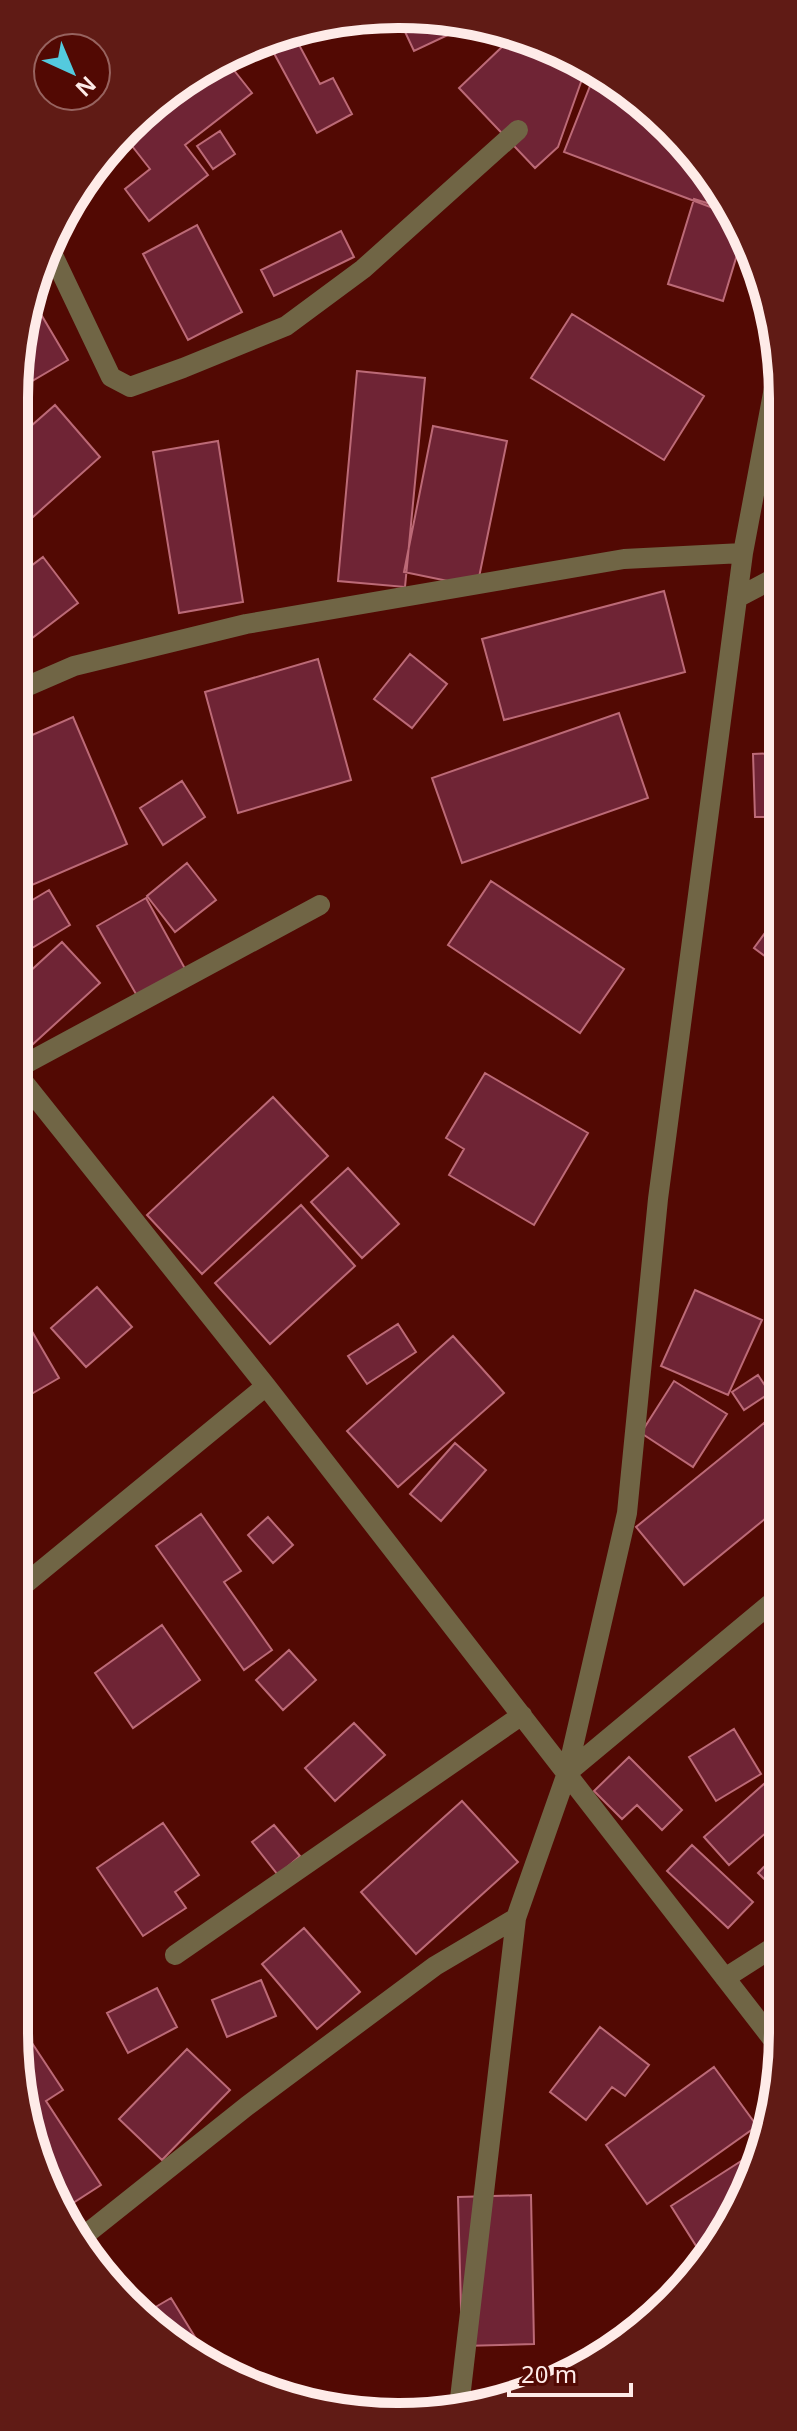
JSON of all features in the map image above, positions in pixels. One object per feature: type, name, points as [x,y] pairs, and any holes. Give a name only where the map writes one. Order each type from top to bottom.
[{"type":"street","points":[[55,260],[111,377],[130,387],[286,326],[363,269],[518,130]]},
{"type":"street","points":[[460,2398],[516,1918],[567,1773],[627,1513],[658,1199],[743,553],[769,415]]},
{"type":"street","points":[[28,686],[74,666],[246,624],[624,559],[743,553]]},
{"type":"street","points":[[737,598],[769,581]]},
{"type":"street","points":[[28,1062],[320,905]]},
{"type":"street","points":[[28,1088],[266,1386],[769,2034]]},
{"type":"street","points":[[28,1582],[266,1386]]},
{"type":"street","points":[[567,1773],[769,1605]]},
{"type":"street","points":[[175,1955],[522,1715]]},
{"type":"street","points":[[87,2233],[247,2106],[422,1975],[516,1918]]},
{"type":"street","points":[[725,1978],[769,1950]]},
{"type":"building","points":[[403,28],[454,32],[414,51]]},
{"type":"building","points":[[300,42],[298,43],[320,84],[333,78],[352,114],[317,133],[272,50]]},
{"type":"building","points":[[503,46],[583,77],[558,147],[535,168],[459,88]]},
{"type":"building","points":[[232,68],[252,93],[185,145],[208,175],[149,221],[125,189],[150,169],[130,144],[154,120],[193,90]]},
{"type":"building","points":[[591,82],[643,120],[677,154],[717,209],[564,152]]},
{"type":"building","points":[[220,131],[235,154],[213,169],[197,146]]},
{"type":"building","points":[[694,199],[714,205],[738,251],[723,301],[668,284]]},
{"type":"building","points":[[694,199],[714,205],[738,251],[723,301],[668,284]]},
{"type":"building","points":[[197,225],[242,312],[188,340],[143,254]]},
{"type":"building","points":[[341,231],[354,257],[274,296],[261,270]]},
{"type":"building","points":[[39,311],[68,360],[29,383]]},
{"type":"building","points":[[572,314],[704,396],[664,460],[531,378]]},
{"type":"building","points":[[572,314],[704,396],[664,460],[531,378]]},
{"type":"building","points":[[357,371],[425,378],[405,587],[338,581]]},
{"type":"building","points":[[55,405],[100,457],[28,521],[28,429]]},
{"type":"building","points":[[433,426],[507,441],[477,587],[404,572]]},
{"type":"building","points":[[433,426],[507,441],[477,587],[404,572]]},
{"type":"building","points":[[218,441],[243,602],[179,613],[153,452]]},
{"type":"building","points":[[43,557],[78,603],[28,641],[28,568]]},
{"type":"building","points":[[664,591],[685,672],[504,720],[482,639]]},
{"type":"building","points":[[664,591],[685,672],[504,720],[482,639]]},
{"type":"building","points":[[410,654],[447,684],[412,728],[374,699]]},
{"type":"building","points":[[410,654],[447,684],[412,728],[374,699]]},
{"type":"building","points":[[318,659],[351,780],[238,813],[205,692]]},
{"type":"building","points":[[318,659],[351,780],[238,813],[205,692]]},
{"type":"building","points":[[619,713],[648,798],[462,863],[432,778]]},
{"type":"building","points":[[619,713],[648,798],[462,863],[432,778]]},
{"type":"building","points":[[73,717],[127,844],[32,885],[28,876],[28,737]]},
{"type":"building","points":[[769,753],[769,817],[755,817],[753,754]]},
{"type":"building","points":[[769,753],[769,817],[755,817],[753,754]]},
{"type":"building","points":[[182,781],[205,817],[163,845],[140,808]]},
{"type":"building","points":[[182,781],[205,817],[163,845],[140,808]]},
{"type":"building","points":[[187,863],[216,900],[175,932],[147,896]]},
{"type":"building","points":[[187,863],[216,900],[175,932],[147,896]]},
{"type":"building","points":[[491,881],[624,969],[580,1033],[448,945]]},
{"type":"building","points":[[491,881],[624,969],[580,1033],[448,945]]},
{"type":"building","points":[[49,890],[70,925],[28,950],[28,903]]},
{"type":"building","points":[[49,890],[70,925],[28,950],[28,903]]},
{"type":"building","points":[[146,898],[188,974],[140,1001],[97,926]]},
{"type":"building","points":[[146,898],[188,974],[140,1001],[97,926]]},
{"type":"building","points":[[769,927],[769,959],[754,948]]},
{"type":"building","points":[[769,927],[769,959],[754,948]]},
{"type":"building","points":[[62,942],[100,983],[28,1049],[28,973]]},
{"type":"building","points":[[62,942],[100,983],[28,1049],[28,973]]},
{"type":"building","points":[[485,1073],[588,1133],[534,1225],[449,1175],[464,1149],[446,1138]]},
{"type":"building","points":[[485,1073],[588,1133],[534,1225],[449,1175],[464,1149],[446,1138]]},
{"type":"building","points":[[273,1097],[328,1156],[202,1274],[147,1215]]},
{"type":"building","points":[[273,1097],[328,1156],[202,1274],[147,1215]]},
{"type":"building","points":[[348,1168],[399,1224],[362,1258],[311,1202]]},
{"type":"building","points":[[348,1168],[399,1224],[362,1258],[311,1202]]},
{"type":"building","points":[[301,1205],[355,1266],[270,1344],[215,1283]]},
{"type":"building","points":[[301,1205],[355,1266],[270,1344],[215,1283]]},
{"type":"building","points":[[97,1287],[132,1327],[86,1367],[51,1328]]},
{"type":"building","points":[[97,1287],[132,1327],[86,1367],[51,1328]]},
{"type":"building","points":[[695,1290],[762,1320],[728,1395],[661,1366]]},
{"type":"building","points":[[398,1324],[416,1352],[367,1384],[348,1356]]},
{"type":"building","points":[[398,1324],[416,1352],[367,1384],[348,1356]]},
{"type":"building","points":[[28,1329],[59,1378],[28,1396]]},
{"type":"building","points":[[28,1329],[59,1378],[28,1396]]},
{"type":"building","points":[[453,1336],[504,1393],[398,1487],[347,1431]]},
{"type":"building","points":[[453,1336],[504,1393],[398,1487],[347,1431]]},
{"type":"building","points":[[758,1375],[769,1394],[744,1410],[732,1392]]},
{"type":"building","points":[[674,1381],[727,1414],[693,1467],[641,1433]]},
{"type":"building","points":[[764,1423],[769,1429],[769,1516],[684,1585],[636,1527]]},
{"type":"building","points":[[455,1443],[486,1470],[441,1521],[410,1494]]},
{"type":"building","points":[[455,1443],[486,1470],[441,1521],[410,1494]]},
{"type":"building","points":[[201,1514],[241,1571],[224,1582],[272,1650],[244,1670],[156,1546]]},
{"type":"building","points":[[201,1514],[241,1571],[224,1582],[272,1650],[244,1670],[156,1546]]},
{"type":"building","points":[[268,1517],[293,1545],[273,1563],[248,1535]]},
{"type":"building","points":[[268,1517],[293,1545],[273,1563],[248,1535]]},
{"type":"building","points":[[162,1625],[200,1680],[133,1728],[95,1673]]},
{"type":"building","points":[[162,1625],[200,1680],[133,1728],[95,1673]]},
{"type":"building","points":[[289,1650],[316,1680],[283,1710],[256,1680]]},
{"type":"building","points":[[354,1723],[385,1755],[335,1801],[305,1768]]},
{"type":"building","points":[[734,1729],[761,1774],[716,1801],[689,1757]]},
{"type":"building","points":[[629,1757],[682,1810],[662,1830],[637,1805],[622,1819],[594,1791]]},
{"type":"building","points":[[769,1780],[769,1830],[729,1865],[704,1837]]},
{"type":"building","points":[[462,1801],[518,1862],[416,1954],[361,1892]]},
{"type":"building","points":[[163,1823],[199,1875],[175,1892],[186,1908],[143,1936],[97,1868]]},
{"type":"building","points":[[274,1825],[300,1856],[278,1875],[252,1842]]},
{"type":"building","points":[[692,1845],[753,1902],[728,1928],[667,1871]]},
{"type":"building","points":[[769,1862],[769,1884],[758,1873]]},
{"type":"building","points":[[304,1928],[360,1992],[317,2029],[262,1964]]},
{"type":"building","points":[[261,1980],[276,2016],[227,2037],[212,2000]]},
{"type":"building","points":[[157,1988],[177,2027],[128,2053],[107,2013]]},
{"type":"building","points":[[600,2027],[649,2065],[625,2096],[612,2087],[586,2120],[550,2092]]},
{"type":"building","points":[[32,2043],[63,2090],[46,2101],[101,2185],[71,2204],[56,2174],[41,2128],[31,2081],[29,2045]]},
{"type":"building","points":[[187,2049],[230,2090],[162,2160],[119,2119]]},
{"type":"building","points":[[714,2067],[757,2126],[647,2204],[606,2145]]},
{"type":"building","points":[[747,2157],[731,2196],[698,2249],[671,2206]]},
{"type":"building","points":[[531,2195],[534,2344],[462,2346],[458,2197]]},
{"type":"building","points":[[171,2298],[200,2345],[173,2326],[152,2309]]}]
